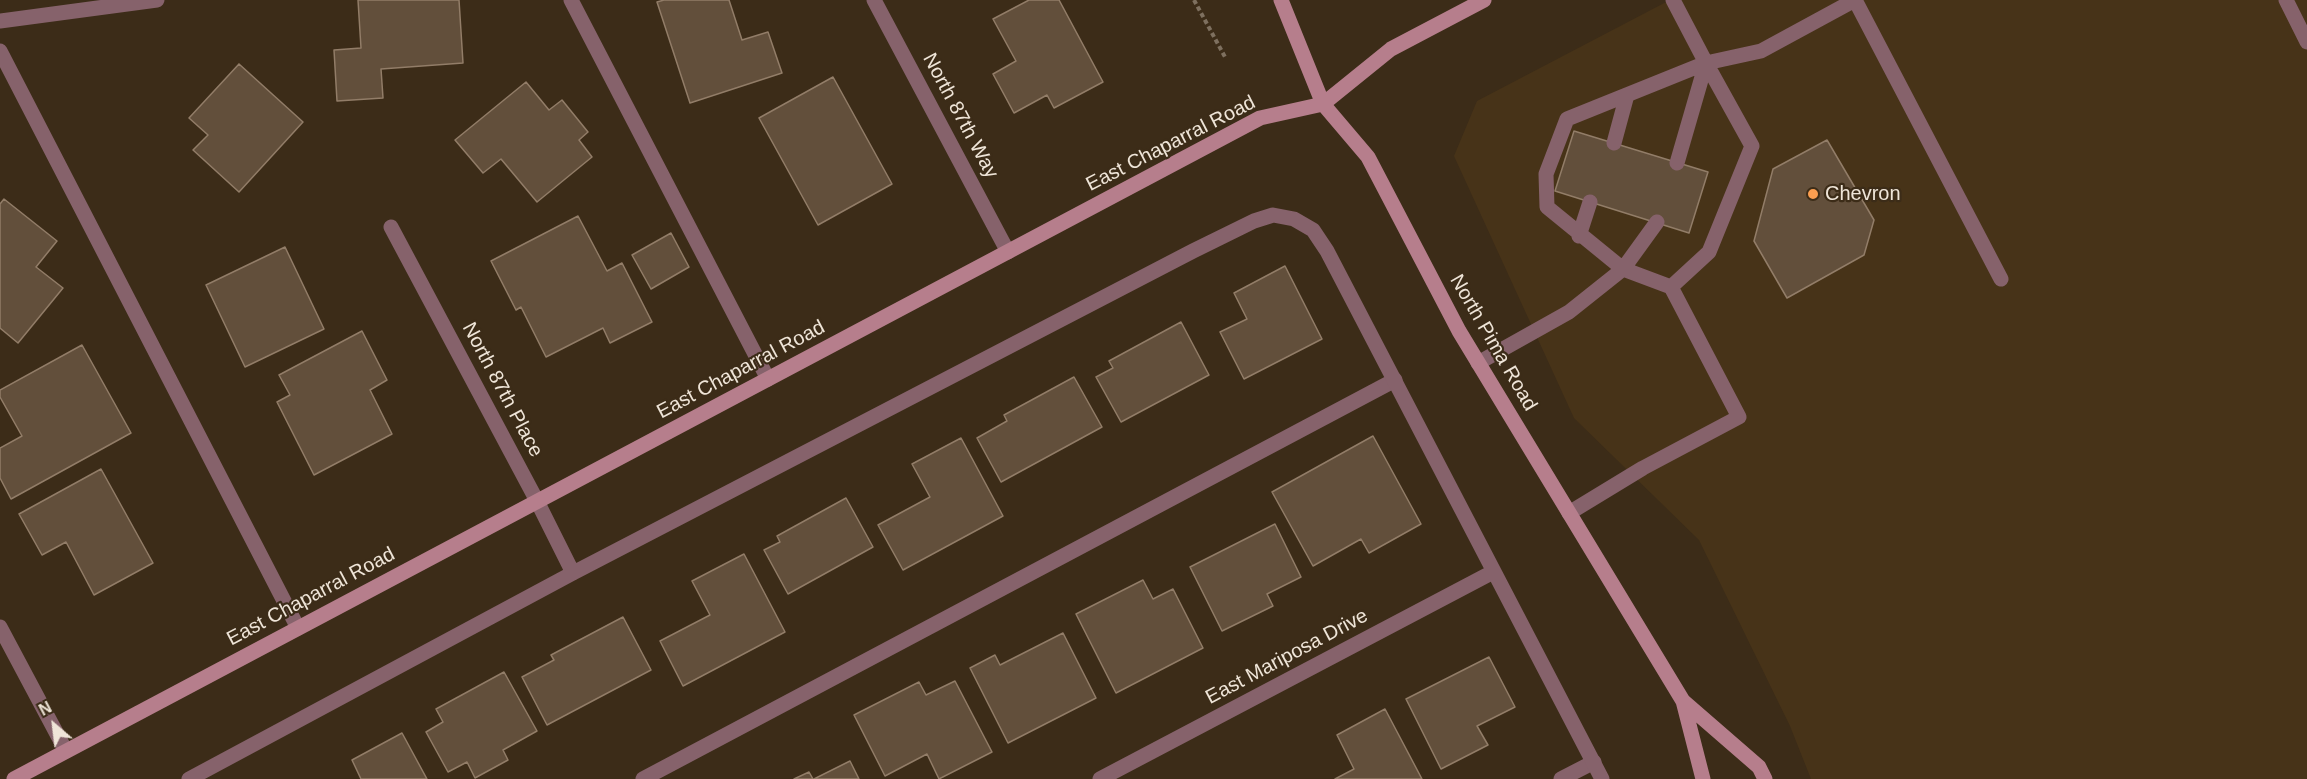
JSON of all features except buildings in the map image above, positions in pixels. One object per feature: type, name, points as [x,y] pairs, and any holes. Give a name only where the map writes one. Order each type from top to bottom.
[{"type":"main road","name":"North Pima Road","points":[[1281,0],[1323,104],[1368,157],[1459,331],[1683,701],[1703,779]]},
{"type":"main road","name":"East Chaparral Road","points":[[14,779],[1260,118],[1323,104],[1391,49],[1484,0]]},
{"type":"main road","name":"North Pima Road","points":[[1683,701],[1759,767],[1765,779]]},
{"type":"street","points":[[0,21],[157,0]]},
{"type":"street","points":[[571,0],[768,379]]},
{"type":"street","name":"North 87th Way","points":[[874,0],[1008,252]]},
{"type":"street","points":[[1671,287],[1709,252],[1752,146],[1673,0]]},
{"type":"street","points":[[1569,513],[1643,468],[1739,417],[1671,287],[1623,269],[1579,236],[1547,207],[1546,174],[1568,119],[1706,63],[1761,51],[1855,0],[2001,279]]},
{"type":"street","points":[[2286,0],[2307,42]]},
{"type":"street","points":[[0,51],[298,628]]},
{"type":"street","points":[[1677,163],[1706,63]]},
{"type":"street","points":[[1614,143],[1627,95]]},
{"type":"street","points":[[1579,236],[1590,202]]},
{"type":"street","points":[[189,779],[573,573],[1254,220],[1273,215],[1294,219],[1312,230],[1328,251],[1602,779]]},
{"type":"street","points":[[1478,363],[1569,312],[1623,269],[1657,222]]},
{"type":"street","name":"North 87th Place","points":[[391,227],[573,573]]},
{"type":"street","points":[[644,779],[1395,380]]},
{"type":"street","name":"East Mariposa Drive","points":[[1100,779],[1493,572]]},
{"type":"street","points":[[0,627],[66,751]]},
{"type":"street","points":[[1561,779],[1594,762]]},
{"type":"path","points":[[1194,0],[1225,57]]},
{"type":"shaded area","points":[[1670,0],[2307,0],[2307,779],[1811,779],[1790,726],[1699,540],[1574,418],[1454,156],[1477,101]]},
{"type":"place","name":"Chevron","points":[[1813,194]]}]
